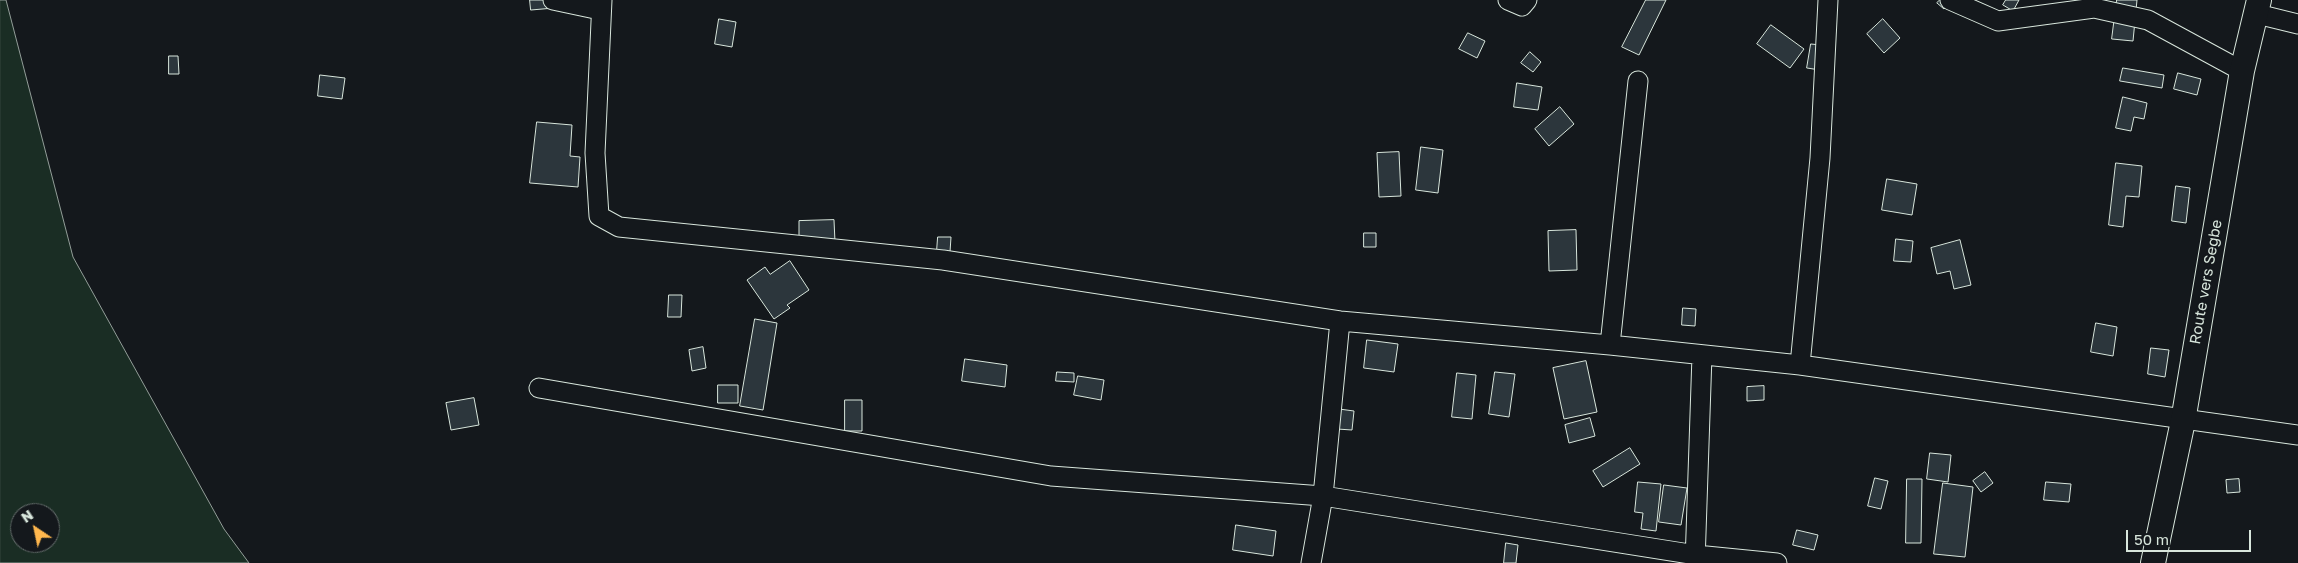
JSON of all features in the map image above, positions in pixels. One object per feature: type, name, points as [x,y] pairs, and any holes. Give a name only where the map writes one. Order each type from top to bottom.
[{"type":"main road","name":"Route vers Segbe","points":[[2153,563],[2182,421],[2242,71],[2258,7]]},
{"type":"street","points":[[553,0],[601,5],[595,153],[598,216],[619,227],[943,260],[1340,321],[1610,345],[1800,365],[2182,421],[2298,436]]},
{"type":"street","points":[[1508,0],[1522,6],[1527,0]]},
{"type":"street","points":[[1800,365],[1820,158],[1828,0]]},
{"type":"street","points":[[1950,0],[1998,21],[2092,4],[2148,20],[2242,71]]},
{"type":"street","points":[[2258,7],[2298,24]]},
{"type":"street","points":[[1610,345],[1638,81]]},
{"type":"street","points":[[1311,563],[1322,496],[1340,321]]},
{"type":"street","points":[[1695,559],[1702,355]]},
{"type":"street","points":[[539,388],[1051,476],[1322,496],[1695,559],[1777,563]]},
{"type":"green space","points":[[0,0],[6,0],[73,257],[224,529],[249,563],[0,563]]},
{"type":"building","points":[[530,0],[553,0],[554,8],[531,10]]},
{"type":"building","points":[[1646,0],[1666,0],[1639,55],[1622,47]]},
{"type":"building","points":[[1940,0],[1953,0],[1944,9],[1937,3]]},
{"type":"building","points":[[2006,0],[2019,0],[2013,11],[2003,5]]},
{"type":"building","points":[[2117,0],[2137,0],[2133,41],[2112,39]]},
{"type":"building","points":[[719,19],[736,22],[732,47],[715,44]]},
{"type":"building","points":[[1883,19],[1900,38],[1884,53],[1867,34]]},
{"type":"building","points":[[1771,25],[1804,49],[1790,68],[1757,44]]},
{"type":"building","points":[[1468,33],[1485,41],[1477,58],[1459,49]]},
{"type":"building","points":[[1811,44],[1830,46],[1826,71],[1807,68]]},
{"type":"building","points":[[1530,52],[1541,62],[1533,72],[1521,63]]},
{"type":"building","points":[[169,56],[178,56],[179,74],[169,74]]},
{"type":"building","points":[[2123,68],[2164,75],[2162,88],[2120,81]]},
{"type":"building","points":[[2178,73],[2201,79],[2197,95],[2174,89]]},
{"type":"building","points":[[320,75],[345,78],[342,99],[318,96]]},
{"type":"building","points":[[1517,83],[1542,87],[1538,110],[1514,107]]},
{"type":"building","points":[[2123,97],[2147,103],[2144,119],[2134,117],[2131,131],[2116,128]]},
{"type":"building","points":[[1560,107],[1574,124],[1549,146],[1535,129]]},
{"type":"building","points":[[537,122],[572,125],[570,156],[580,157],[578,187],[530,183]]},
{"type":"building","points":[[1421,147],[1443,150],[1438,193],[1416,190]]},
{"type":"building","points":[[1399,152],[1401,196],[1379,197],[1377,153]]},
{"type":"building","points":[[2116,163],[2142,166],[2139,197],[2126,196],[2123,227],[2109,225]]},
{"type":"building","points":[[1887,179],[1917,184],[1912,215],[1882,210]]},
{"type":"building","points":[[2176,186],[2190,188],[2186,223],[2172,221]]},
{"type":"building","points":[[834,220],[835,242],[799,243],[799,221]]},
{"type":"building","points":[[1576,230],[1577,270],[1549,271],[1548,231]]},
{"type":"building","points":[[1364,233],[1376,233],[1376,247],[1364,247]]},
{"type":"building","points":[[938,237],[951,237],[950,252],[937,251]]},
{"type":"building","points":[[1896,239],[1913,241],[1911,262],[1894,261]]},
{"type":"building","points":[[1960,240],[1971,285],[1954,289],[1950,271],[1937,274],[1931,248]]},
{"type":"building","points":[[790,261],[809,290],[787,305],[790,308],[774,319],[747,280],[765,267],[770,274]]},
{"type":"building","points":[[669,295],[682,295],[681,317],[668,317]]},
{"type":"building","points":[[1683,308],[1696,309],[1695,326],[1682,325]]},
{"type":"building","points":[[755,319],[777,323],[763,410],[740,406]]},
{"type":"building","points":[[2096,323],[2117,327],[2113,356],[2091,352]]},
{"type":"building","points":[[1367,340],[1398,344],[1394,372],[1364,368]]},
{"type":"building","points":[[703,347],[706,368],[692,371],[689,350]]},
{"type":"building","points":[[2151,348],[2169,350],[2165,377],[2148,374]]},
{"type":"building","points":[[965,359],[1007,365],[1005,387],[962,381]]},
{"type":"building","points":[[1586,361],[1597,412],[1564,419],[1553,368]]},
{"type":"building","points":[[1057,372],[1074,373],[1074,382],[1056,381]]},
{"type":"building","points":[[1495,372],[1515,374],[1509,417],[1489,414]]},
{"type":"building","points":[[1457,373],[1476,375],[1472,419],[1452,417]]},
{"type":"building","points":[[1078,376],[1104,380],[1101,400],[1074,395]]},
{"type":"building","points":[[718,385],[738,385],[738,403],[718,403]]},
{"type":"building","points":[[1764,386],[1764,400],[1747,401],[1747,387]]},
{"type":"building","points":[[474,398],[479,425],[451,430],[446,403]]},
{"type":"building","points":[[845,400],[862,400],[862,431],[845,431]]},
{"type":"building","points":[[1339,409],[1354,411],[1352,430],[1337,429]]},
{"type":"building","points":[[1590,418],[1595,436],[1569,443],[1565,425]]},
{"type":"building","points":[[1630,448],[1640,464],[1603,487],[1593,471]]},
{"type":"building","points":[[1930,453],[1951,455],[1948,482],[1927,479]]},
{"type":"building","points":[[1985,472],[1993,483],[1981,492],[1973,481]]},
{"type":"building","points":[[1875,478],[1888,481],[1881,509],[1868,506]]},
{"type":"building","points":[[1907,479],[1922,479],[1921,543],[1906,543]]},
{"type":"building","points":[[2239,479],[2240,492],[2227,493],[2226,480]]},
{"type":"building","points":[[1638,482],[1661,484],[1656,531],[1641,529],[1643,513],[1635,512]]},
{"type":"building","points":[[2046,482],[2071,484],[2069,502],[2044,500]]},
{"type":"building","points":[[1943,483],[1973,487],[1965,557],[1934,554]]},
{"type":"building","points":[[1664,485],[1687,488],[1681,525],[1659,522]]},
{"type":"building","points":[[1236,525],[1276,531],[1273,556],[1233,550]]},
{"type":"building","points":[[1797,530],[1818,535],[1814,550],[1793,545]]},
{"type":"building","points":[[1506,543],[1518,545],[1516,563],[1504,563]]}]
